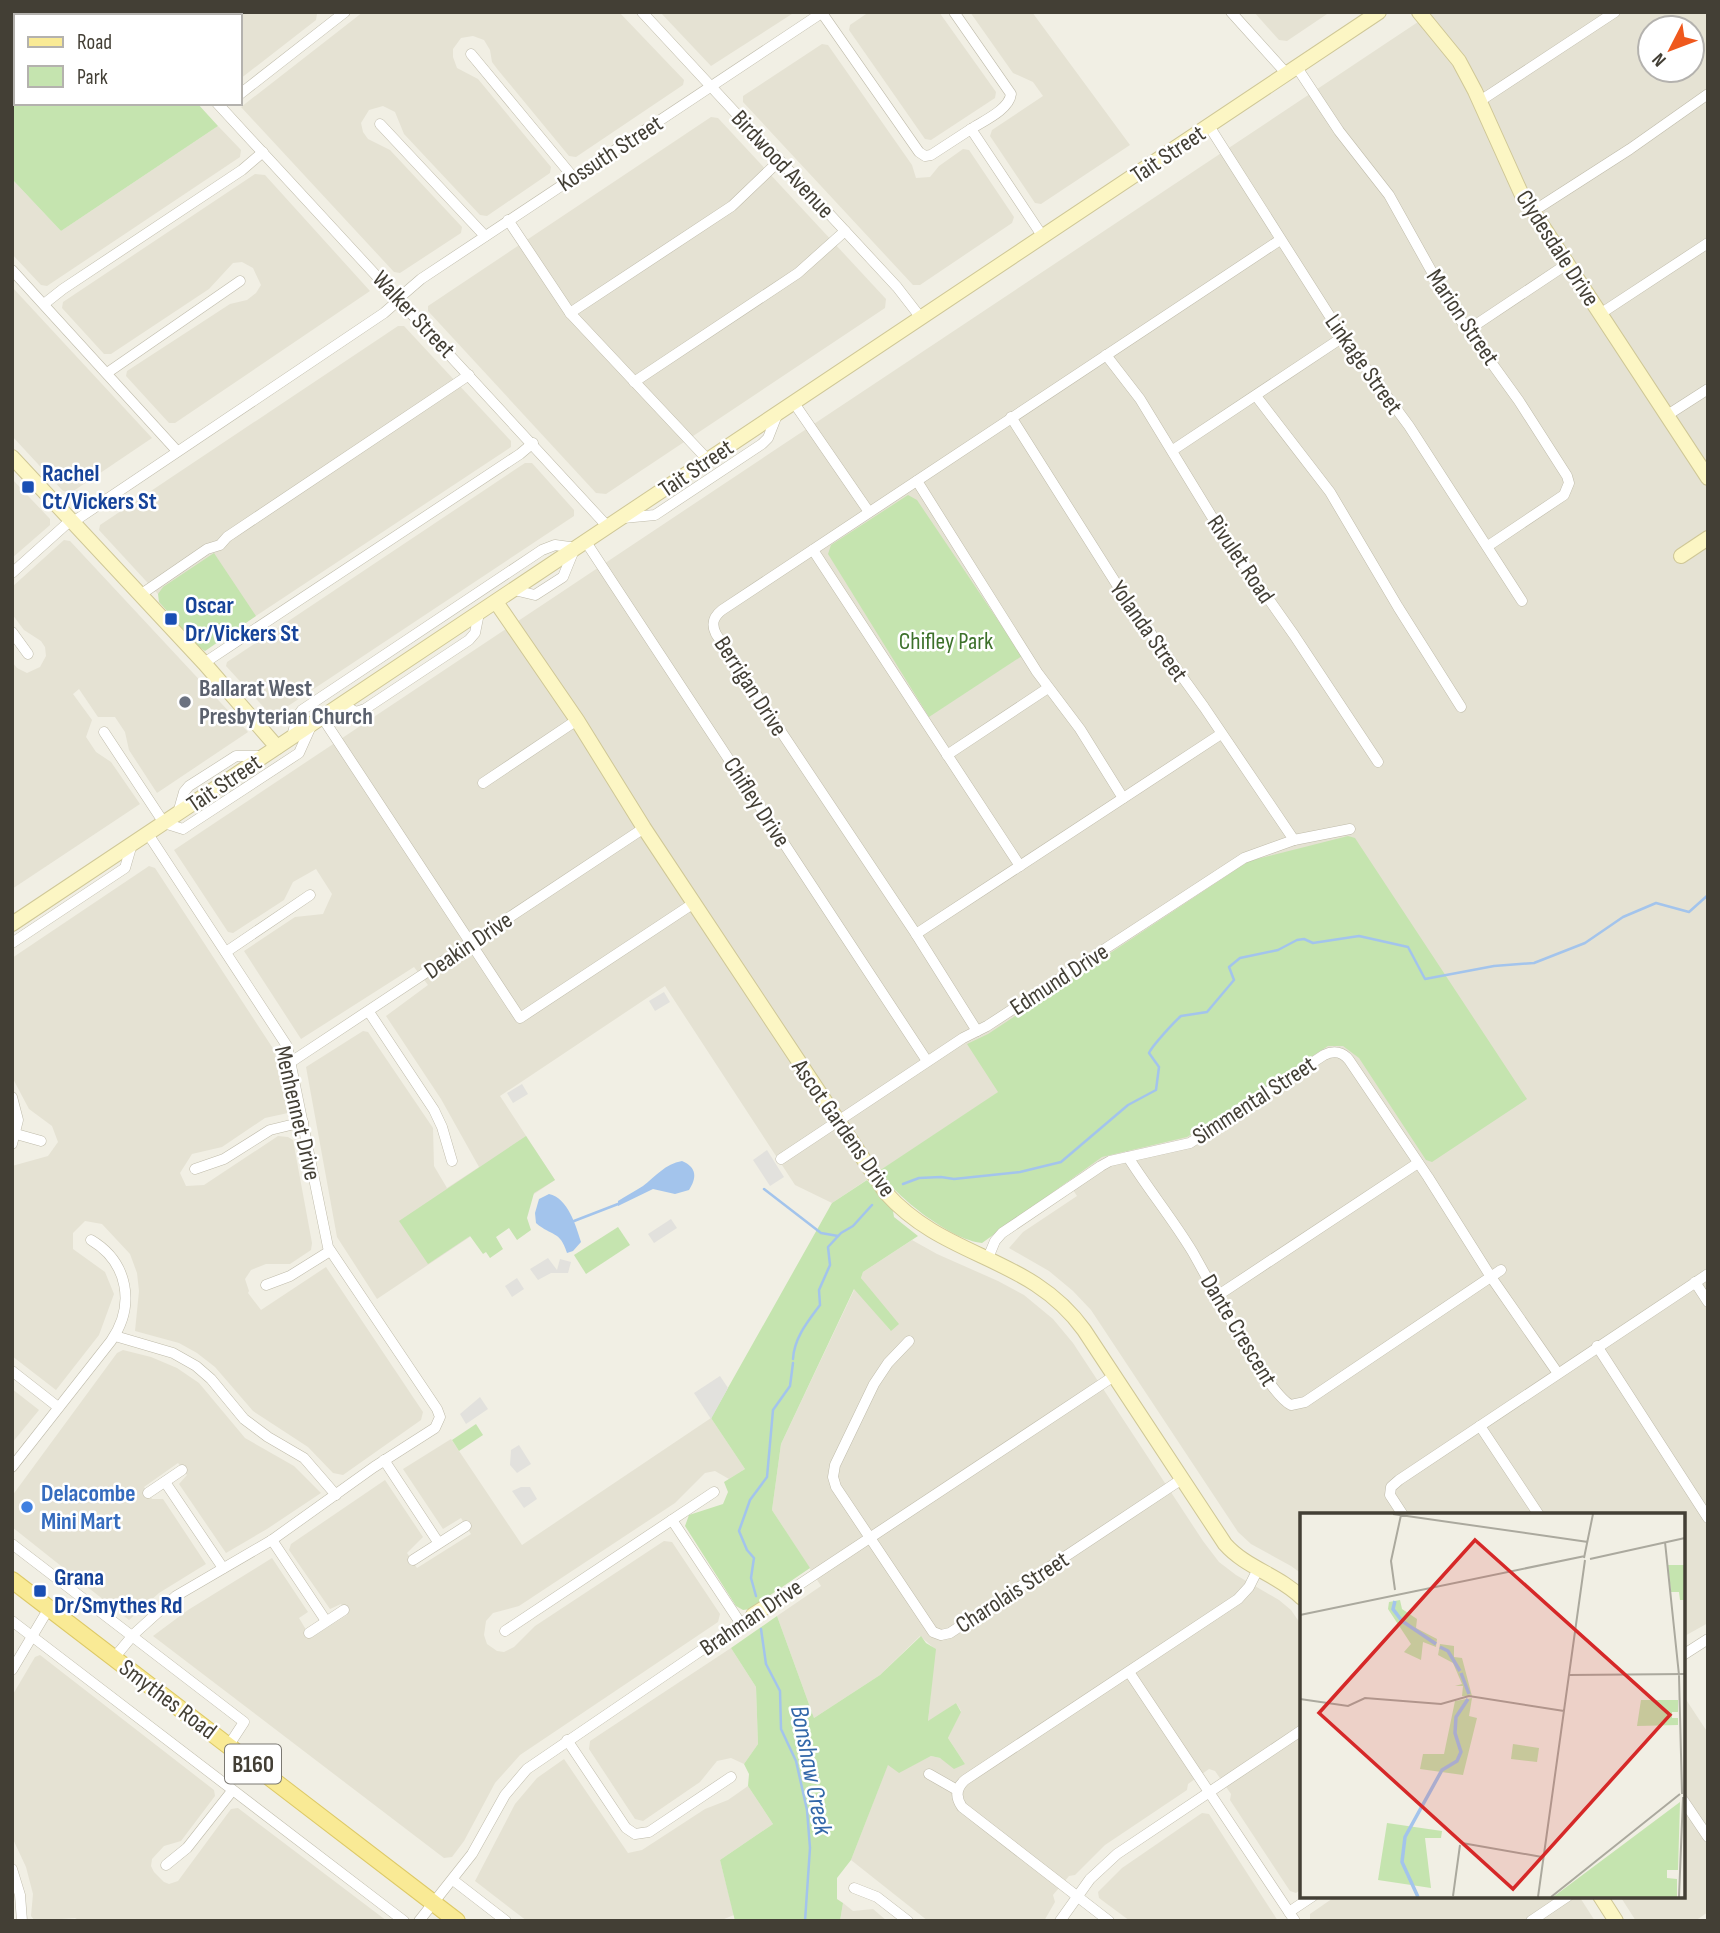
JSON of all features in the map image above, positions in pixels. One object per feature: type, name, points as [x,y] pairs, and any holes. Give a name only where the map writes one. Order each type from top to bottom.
[{"type":"main road","name":"Smythes Road","points":[[12,1580],[457,1921]]},
{"type":"street","name":"Birdwood Avenue","points":[[642,12],[897,287],[921,318]]},
{"type":"street","name":"Kossuth Street","points":[[12,573],[71,521],[384,313],[421,279],[508,220],[822,12]]},
{"type":"street","points":[[822,12],[864,76],[921,154],[926,156],[1007,104],[1011,94],[954,12]]},
{"type":"street","name":"Marion Street","points":[[1231,12],[1291,70],[1389,195],[1446,296],[1520,401],[1567,476],[1569,483],[1563,495],[1488,546]]},
{"type":"street","name":"Tait Street","points":[[12,923],[1379,12]]},
{"type":"street","name":"Clydesdale Drive","points":[[1419,12],[1459,61],[1532,212],[1708,478]]},
{"type":"street","points":[[1480,101],[1615,12]]},
{"type":"street","points":[[242,92],[337,14]]},
{"type":"street","points":[[471,54],[573,177]]},
{"type":"street","points":[[1532,212],[1630,149],[1708,94]]},
{"type":"street","name":"Walker Street","points":[[222,105],[608,527]]},
{"type":"street","points":[[380,124],[485,236]]},
{"type":"street","name":"Linkage Street","points":[[1209,126],[1343,337],[1409,426],[1522,601]]},
{"type":"street","points":[[971,129],[1043,237]]},
{"type":"street","points":[[44,304],[242,170],[263,152]]},
{"type":"street","points":[[570,313],[732,206],[779,161]]},
{"type":"street","points":[[508,220],[570,313],[708,460]]},
{"type":"street","points":[[635,382],[798,273],[845,231]]},
{"type":"street","name":"Berrigan Drive","points":[[977,1031],[916,934],[713,628],[714,618],[719,612],[1280,240]]},
{"type":"street","points":[[1600,314],[1708,243]]},
{"type":"street","points":[[1468,330],[1567,264]]},
{"type":"street","points":[[12,270],[177,451]]},
{"type":"street","points":[[107,373],[240,281]]},
{"type":"street","points":[[1173,450],[1343,337]]},
{"type":"street","name":"Rivulet Road","points":[[1106,355],[1140,399],[1220,530],[1378,762]]},
{"type":"street","points":[[140,596],[207,549],[220,545],[469,375]]},
{"type":"street","points":[[1666,416],[1708,389]]},
{"type":"street","points":[[1256,396],[1330,492],[1461,707]]},
{"type":"street","points":[[794,403],[869,512]]},
{"type":"street","points":[[622,518],[653,516],[739,460],[768,439],[777,414]]},
{"type":"street","name":"Yolanda Street","points":[[1011,417],[1126,599],[1294,840]]},
{"type":"street","points":[[204,663],[533,443]]},
{"type":"street","points":[[12,457],[204,663],[272,751]]},
{"type":"street","points":[[917,481],[1048,688],[1080,729],[1122,798]]},
{"type":"street","points":[[1681,556],[1708,538]]},
{"type":"street","points":[[292,738],[297,717],[302,710],[530,558],[554,545],[579,547]]},
{"type":"street","name":"Chifley Drive","points":[[579,547],[927,1061]]},
{"type":"street","points":[[813,550],[1020,866]]},
{"type":"street","name":"Ascot Gardens Drive","points":[[496,602],[577,720],[644,828],[873,1175],[901,1209],[936,1234],[1023,1275],[1059,1302],[1077,1321],[1227,1547],[1258,1569],[1282,1581],[1300,1596]]},
{"type":"street","points":[[12,632],[28,654]]},
{"type":"street","points":[[947,755],[1048,688]]},
{"type":"street","points":[[104,733],[164,822],[180,829],[187,828],[297,754],[303,748],[317,720],[520,1018],[694,903]]},
{"type":"street","points":[[483,783],[577,720]]},
{"type":"street","points":[[916,934],[1220,734]]},
{"type":"street","name":"Deakin Drive","points":[[291,1062],[644,828]]},
{"type":"street","name":"Edmund Drive","points":[[781,1159],[927,1061],[1244,858],[1294,840],[1350,829]]},
{"type":"street","name":"Menhennet Drive","points":[[148,834],[285,1042],[325,1239],[330,1251],[430,1400],[437,1416],[424,1434],[384,1460]]},
{"type":"street","points":[[12,943],[125,868],[133,844]]},
{"type":"street","points":[[226,952],[310,895]]},
{"type":"street","points":[[369,1012],[434,1110],[452,1161]]},
{"type":"street","name":"Simmental Street","points":[[988,1258],[995,1241],[1002,1233],[1101,1166],[1189,1143],[1324,1055],[1335,1052],[1348,1058],[1418,1163],[1432,1174],[1491,1277],[1557,1372]]},
{"type":"street","points":[[12,1097],[17,1112],[14,1139],[41,1141]]},
{"type":"street","points":[[195,1169],[224,1159],[267,1131],[303,1122]]},
{"type":"street","name":"Dante Crescent","points":[[1128,1157],[1184,1239],[1279,1395],[1294,1406],[1305,1402],[1491,1277]]},
{"type":"street","points":[[1217,1296],[1418,1163]]},
{"type":"street","points":[[12,1467],[115,1336],[125,1309],[125,1281],[112,1258],[91,1240]]},
{"type":"street","points":[[266,1285],[290,1276],[330,1251]]},
{"type":"street","points":[[1491,1277],[1501,1270]]},
{"type":"street","points":[[1402,1513],[1390,1495],[1391,1487],[1557,1372],[1708,1274]]},
{"type":"street","points":[[1695,1282],[1708,1302]]},
{"type":"street","points":[[115,1336],[173,1353],[196,1366],[216,1384],[244,1419],[304,1458],[336,1495]]},
{"type":"street","points":[[870,1538],[835,1484],[833,1473],[874,1384],[888,1363],[909,1341]]},
{"type":"street","points":[[1597,1346],[1708,1518]]},
{"type":"street","points":[[12,1371],[58,1406]]},
{"type":"street","name":"Brahman Drive","points":[[419,1921],[477,1847],[510,1787],[527,1769],[1114,1376]]},
{"type":"street","points":[[1480,1426],[1538,1513]]},
{"type":"street","points":[[114,1658],[132,1635],[168,1603],[272,1540],[384,1460],[438,1542]]},
{"type":"street","points":[[148,1493],[182,1470]]},
{"type":"street","name":"Charolais Street","points":[[870,1538],[930,1629],[946,1635],[1182,1479]]},
{"type":"street","points":[[165,1482],[223,1568]]},
{"type":"street","points":[[505,1632],[714,1492]]},
{"type":"street","points":[[672,1520],[753,1616]]},
{"type":"street","points":[[413,1560],[466,1525]]},
{"type":"street","points":[[272,1540],[326,1620]]},
{"type":"street","points":[[12,1544],[244,1722],[229,1745]]},
{"type":"street","points":[[1109,1921],[962,1807],[957,1798],[957,1790],[965,1780],[1238,1599],[1249,1587],[1258,1569]]},
{"type":"street","points":[[12,1670],[49,1608]]},
{"type":"street","points":[[309,1633],[344,1610]]},
{"type":"street","points":[[12,1621],[404,1921]]},
{"type":"street","points":[[1685,1653],[1708,1639]]},
{"type":"street","points":[[1129,1672],[1292,1917],[1311,1898]]},
{"type":"street","points":[[1060,1921],[1097,1871],[1116,1854],[1300,1731]]},
{"type":"street","points":[[567,1740],[626,1828],[635,1834],[649,1832],[731,1777]]},
{"type":"street","points":[[929,1774],[957,1790]]},
{"type":"street","points":[[166,1865],[190,1845],[232,1791]]},
{"type":"street","points":[[1685,1803],[1708,1837]]},
{"type":"street","points":[[12,1869],[20,1895],[22,1921]]},
{"type":"street","points":[[453,1880],[506,1921]]},
{"type":"street","points":[[854,1888],[877,1897],[908,1921]]},
{"type":"street","points":[[1531,1921],[1565,1898]]},
{"type":"street","points":[[1601,1898],[1616,1921]]},
{"type":"shaded area","points":[[152,12],[317,14],[316,20],[242,77],[242,14]]},
{"type":"shaded area","points":[[363,12],[619,12],[684,80],[683,85],[576,157],[569,156],[492,62],[490,50],[484,40],[473,36],[461,38],[453,49],[457,68],[478,79],[551,167],[550,173],[487,216],[480,215],[404,134],[395,112],[383,106],[369,110],[361,123],[368,139],[390,150],[462,227],[461,233],[400,273],[394,272],[241,107]]},
{"type":"shaded area","points":[[660,12],[795,12],[711,66]]},
{"type":"shaded area","points":[[869,12],[939,12],[996,92],[995,98],[931,140],[925,139],[849,30],[850,25]]},
{"type":"shaded area","points":[[970,12],[1032,12],[1130,145],[1041,204],[1035,203],[990,136],[992,130],[1043,96],[1033,82],[1013,73]]},
{"type":"shaded area","points":[[1254,12],[1330,12],[1287,41],[1279,40]]},
{"type":"shaded area","points":[[1433,12],[1708,12],[1708,1623],[1685,1636],[1685,1513],[1300,1513],[1300,1573],[1251,1544],[1238,1532],[1091,1310],[1049,1271],[1009,1248],[1023,1232],[1077,1196],[1006,1087],[832,1203],[795,1185],[665,986],[500,1096],[555,1180],[377,1299],[337,1237],[306,1067],[363,1031],[368,1032],[433,1128],[434,1166],[447,1188],[479,1167],[441,1099],[386,1016],[428,985],[414,967],[301,1039],[244,951],[295,917],[323,914],[332,894],[316,869],[293,882],[284,900],[233,933],[228,932],[174,850]]},
{"type":"shaded area","points":[[822,44],[828,45],[912,165],[916,178],[930,177],[939,166],[963,149],[969,150],[1014,217],[1012,223],[920,285],[913,285],[743,102],[743,96]]},
{"type":"shaded area","points":[[711,117],[718,118],[886,299],[885,308],[606,494],[596,493],[428,311],[428,306]]},
{"type":"shaded area","points":[[218,126],[241,150],[240,157],[47,286],[41,285],[12,254],[12,179],[61,231]]},
{"type":"shaded area","points":[[255,174],[265,175],[370,291],[175,423],[169,423],[126,376],[127,371],[230,304],[247,300],[256,293],[261,285],[253,268],[242,262],[233,263],[209,289],[111,354],[104,354],[62,308],[63,302]]},
{"type":"shaded area","points":[[12,287],[152,438],[72,492],[63,491],[12,436]]},
{"type":"shaded area","points":[[398,326],[404,326],[511,441],[511,447],[212,645],[204,644],[99,530],[100,525]]},
{"type":"shaded area","points":[[525,463],[532,463],[574,510],[574,516],[276,714],[269,713],[226,666],[227,662]]},
{"type":"shaded area","points":[[12,479],[50,519],[50,525],[12,558]]},
{"type":"shaded area","points":[[64,540],[70,541],[248,732],[157,793],[129,750],[125,732],[115,717],[98,717],[79,689],[73,694],[92,720],[86,737],[96,752],[111,762],[140,804],[12,889],[12,662],[27,673],[40,667],[46,656],[41,641],[24,630],[12,614],[12,587]]},
{"type":"shaded area","points":[[149,866],[155,868],[274,1050],[288,1113],[265,1118],[222,1147],[192,1154],[180,1173],[186,1186],[204,1185],[278,1136],[293,1140],[312,1243],[311,1250],[290,1264],[266,1264],[251,1270],[245,1279],[248,1293],[261,1310],[326,1267],[423,1412],[421,1420],[343,1475],[333,1473],[308,1447],[253,1411],[215,1367],[197,1353],[179,1343],[135,1331],[139,1291],[137,1273],[130,1254],[102,1224],[85,1221],[73,1233],[73,1249],[105,1272],[114,1294],[99,1335],[56,1390],[12,1356],[12,1166],[48,1156],[58,1142],[52,1126],[29,1109],[12,1077],[12,958]]},
{"type":"shaded area","points":[[664,992],[670,1002],[655,1011],[649,1001]]},
{"type":"shaded area","points":[[522,1084],[528,1094],[513,1103],[507,1093]]},
{"type":"shaded area","points":[[767,1150],[784,1177],[770,1186],[753,1160]]},
{"type":"shaded area","points":[[671,1219],[677,1228],[654,1243],[648,1234]]},
{"type":"shaded area","points":[[912,1240],[1024,1295],[1053,1319],[1073,1343],[1219,1562],[1291,1610],[1300,1623],[1300,1890],[1296,1893],[1290,1891],[1230,1800],[1231,1794],[1215,1771],[1209,1769],[1188,1784],[1187,1790],[1105,1845],[1075,1875],[1069,1876],[1053,1895],[1055,1902],[1044,1921],[928,1921],[851,1860],[888,1764],[899,1772],[931,1756],[965,1764],[948,1738],[961,1711],[956,1703],[928,1722],[935,1649],[920,1636],[880,1675],[814,1718],[777,1616],[821,1586],[772,1510],[781,1444],[855,1288],[890,1330],[896,1325],[861,1278],[863,1272]]},
{"type":"shaded area","points":[[548,1258],[557,1270],[560,1259],[571,1262],[568,1273],[551,1273],[538,1280],[530,1269]]},
{"type":"shaded area","points":[[517,1278],[524,1289],[512,1297],[505,1286]]},
{"type":"shaded area","points":[[123,1350],[151,1357],[177,1368],[199,1383],[245,1438],[294,1466],[321,1493],[226,1553],[179,1484],[187,1475],[178,1463],[144,1487],[152,1499],[163,1499],[206,1564],[159,1593],[129,1620],[12,1527],[12,1496],[117,1353]]},
{"type":"shaded area","points":[[720,1376],[728,1388],[711,1419],[694,1393]]},
{"type":"shaded area","points":[[12,1389],[39,1410],[12,1443]]},
{"type":"shaded area","points":[[480,1397],[488,1409],[466,1424],[460,1414]]},
{"type":"shaded area","points":[[711,1418],[745,1469],[729,1479],[715,1471],[705,1473],[675,1503],[519,1606],[493,1613],[486,1621],[484,1635],[487,1644],[497,1651],[504,1652],[514,1647],[535,1626],[664,1541],[672,1542],[720,1614],[718,1622],[520,1755],[495,1783],[464,1841],[452,1857],[444,1858],[153,1636],[188,1610],[272,1558],[308,1612],[299,1618],[311,1638],[347,1615],[341,1604],[330,1609],[289,1550],[291,1544],[385,1480],[423,1537],[407,1553],[417,1568],[471,1534],[461,1518],[443,1529],[403,1469],[451,1439],[522,1545]]},
{"type":"shaded area","points":[[519,1445],[531,1464],[517,1473],[510,1465],[511,1450]]},
{"type":"shaded area","points":[[530,1487],[537,1499],[524,1508],[512,1491]]},
{"type":"shaded area","points":[[731,1648],[756,1687],[758,1744],[744,1764],[731,1758],[717,1761],[700,1782],[643,1821],[635,1819],[589,1749],[590,1741]]},
{"type":"shaded area","points":[[40,1655],[214,1790],[215,1796],[181,1841],[164,1846],[152,1859],[154,1872],[164,1882],[169,1884],[178,1881],[231,1809],[238,1808],[387,1921],[81,1921],[75,1918],[35,1921],[31,1916],[33,1894],[26,1867],[12,1837],[12,1696],[35,1657]]},
{"type":"shaded area","points":[[1685,1698],[1708,1733],[1708,1912],[1695,1921],[1636,1921],[1621,1898],[1685,1898]]},
{"type":"shaded area","points":[[564,1759],[628,1853],[642,1850],[705,1809],[728,1800],[748,1786],[773,1824],[720,1860],[734,1915],[719,1921],[527,1921],[475,1881],[515,1804],[537,1778]]},
{"type":"shaded area","points":[[1202,1813],[1209,1814],[1278,1921],[1130,1921],[1099,1898],[1098,1892],[1122,1868]]},
{"type":"shaded area","points":[[1333,1898],[1580,1898],[1595,1921],[1310,1921],[1310,1914]]},
{"type":"shaded area","points":[[843,1903],[853,1911],[873,1909],[887,1921],[840,1921]]},
{"type":"green space","points":[[12,12],[114,14],[14,14],[14,105],[199,105],[218,126],[61,231],[12,179]]},
{"type":"green space","name":"Chifley Park","points":[[908,495],[917,500],[1022,656],[929,717],[828,554],[831,545]]},
{"type":"green space","points":[[214,553],[256,616],[205,651],[159,602],[158,594],[163,587]]},
{"type":"green space","points":[[1348,836],[1355,838],[1527,1099],[1432,1162],[1426,1160],[1359,1058],[1343,1046],[1328,1046],[1187,1137],[1102,1157],[982,1243],[955,1234],[925,1216],[898,1193],[879,1171],[998,1092],[967,1044],[988,1034],[1249,861]]},
{"type":"green space","points":[[526,1136],[555,1180],[534,1193],[527,1218],[531,1230],[517,1240],[509,1228],[496,1237],[503,1249],[490,1258],[486,1252],[483,1254],[470,1236],[428,1264],[399,1221]]},
{"type":"green space","points":[[867,1180],[893,1211],[894,1217],[918,1236],[863,1272],[861,1278],[899,1324],[891,1331],[854,1289],[781,1444],[772,1510],[810,1568],[750,1609],[743,1610],[736,1606],[685,1526],[689,1515],[723,1504],[728,1492],[724,1482],[745,1469],[711,1418],[832,1203]]},
{"type":"green space","points":[[618,1227],[630,1245],[586,1274],[574,1255]]},
{"type":"green space","points":[[476,1424],[483,1435],[459,1451],[452,1440]]},
{"type":"green space","points":[[777,1616],[814,1718],[880,1675],[921,1636],[936,1649],[928,1721],[956,1703],[961,1712],[948,1738],[965,1764],[954,1769],[940,1758],[931,1756],[899,1773],[888,1765],[851,1860],[837,1878],[837,1899],[843,1903],[840,1921],[735,1921],[720,1860],[773,1824],[748,1786],[749,1774],[744,1764],[758,1744],[756,1687],[731,1648]]},
{"type":"water","points":[[682,1161],[691,1166],[694,1173],[689,1190],[675,1194],[653,1189],[618,1206],[618,1201],[666,1168]]},
{"type":"water","points":[[549,1194],[561,1201],[574,1221],[581,1242],[573,1251],[567,1253],[558,1237],[536,1223],[535,1213],[539,1199]]},
{"type":"waterway","name":"Bonshaw Creek","points":[[903,1184],[919,1178],[954,1179],[1020,1172],[1061,1162],[1128,1105],[1156,1090],[1159,1067],[1149,1053],[1181,1016],[1207,1012],[1234,980],[1229,967],[1240,958],[1278,950],[1297,940],[1304,939],[1313,943],[1359,936],[1408,947],[1425,979],[1494,966],[1534,963],[1585,943],[1623,917],[1656,903],[1689,912],[1708,895]]},
{"type":"waterway","points":[[764,1189],[821,1233],[838,1236]]},
{"type":"waterway","points":[[574,1221],[618,1204]]},
{"type":"waterway","name":"Bonshaw Creek","points":[[793,1359],[799,1337],[820,1305],[819,1290],[830,1265],[828,1247],[872,1205]]},
{"type":"waterway","name":"Bonshaw Creek","points":[[756,1596],[751,1578],[754,1558],[747,1550],[739,1531],[750,1500],[767,1477],[773,1410],[790,1386],[793,1363]]},
{"type":"waterway","name":"Bonshaw Creek","points":[[761,1629],[766,1664],[780,1691],[781,1729],[796,1761],[807,1810],[810,1848],[805,1921]]},
{"type":"place","name":"Rachel Ct/Vickers St","points":[[28,487]]},
{"type":"place","name":"Oscar Dr/Vickers St","points":[[171,619]]},
{"type":"place","name":"Ballarat West Presbyterian Church","points":[[185,702]]},
{"type":"place","name":"Delacombe Mini Mart","points":[[27,1507]]},
{"type":"place","name":"Grana Dr/Smythes Rd","points":[[40,1591]]}]
